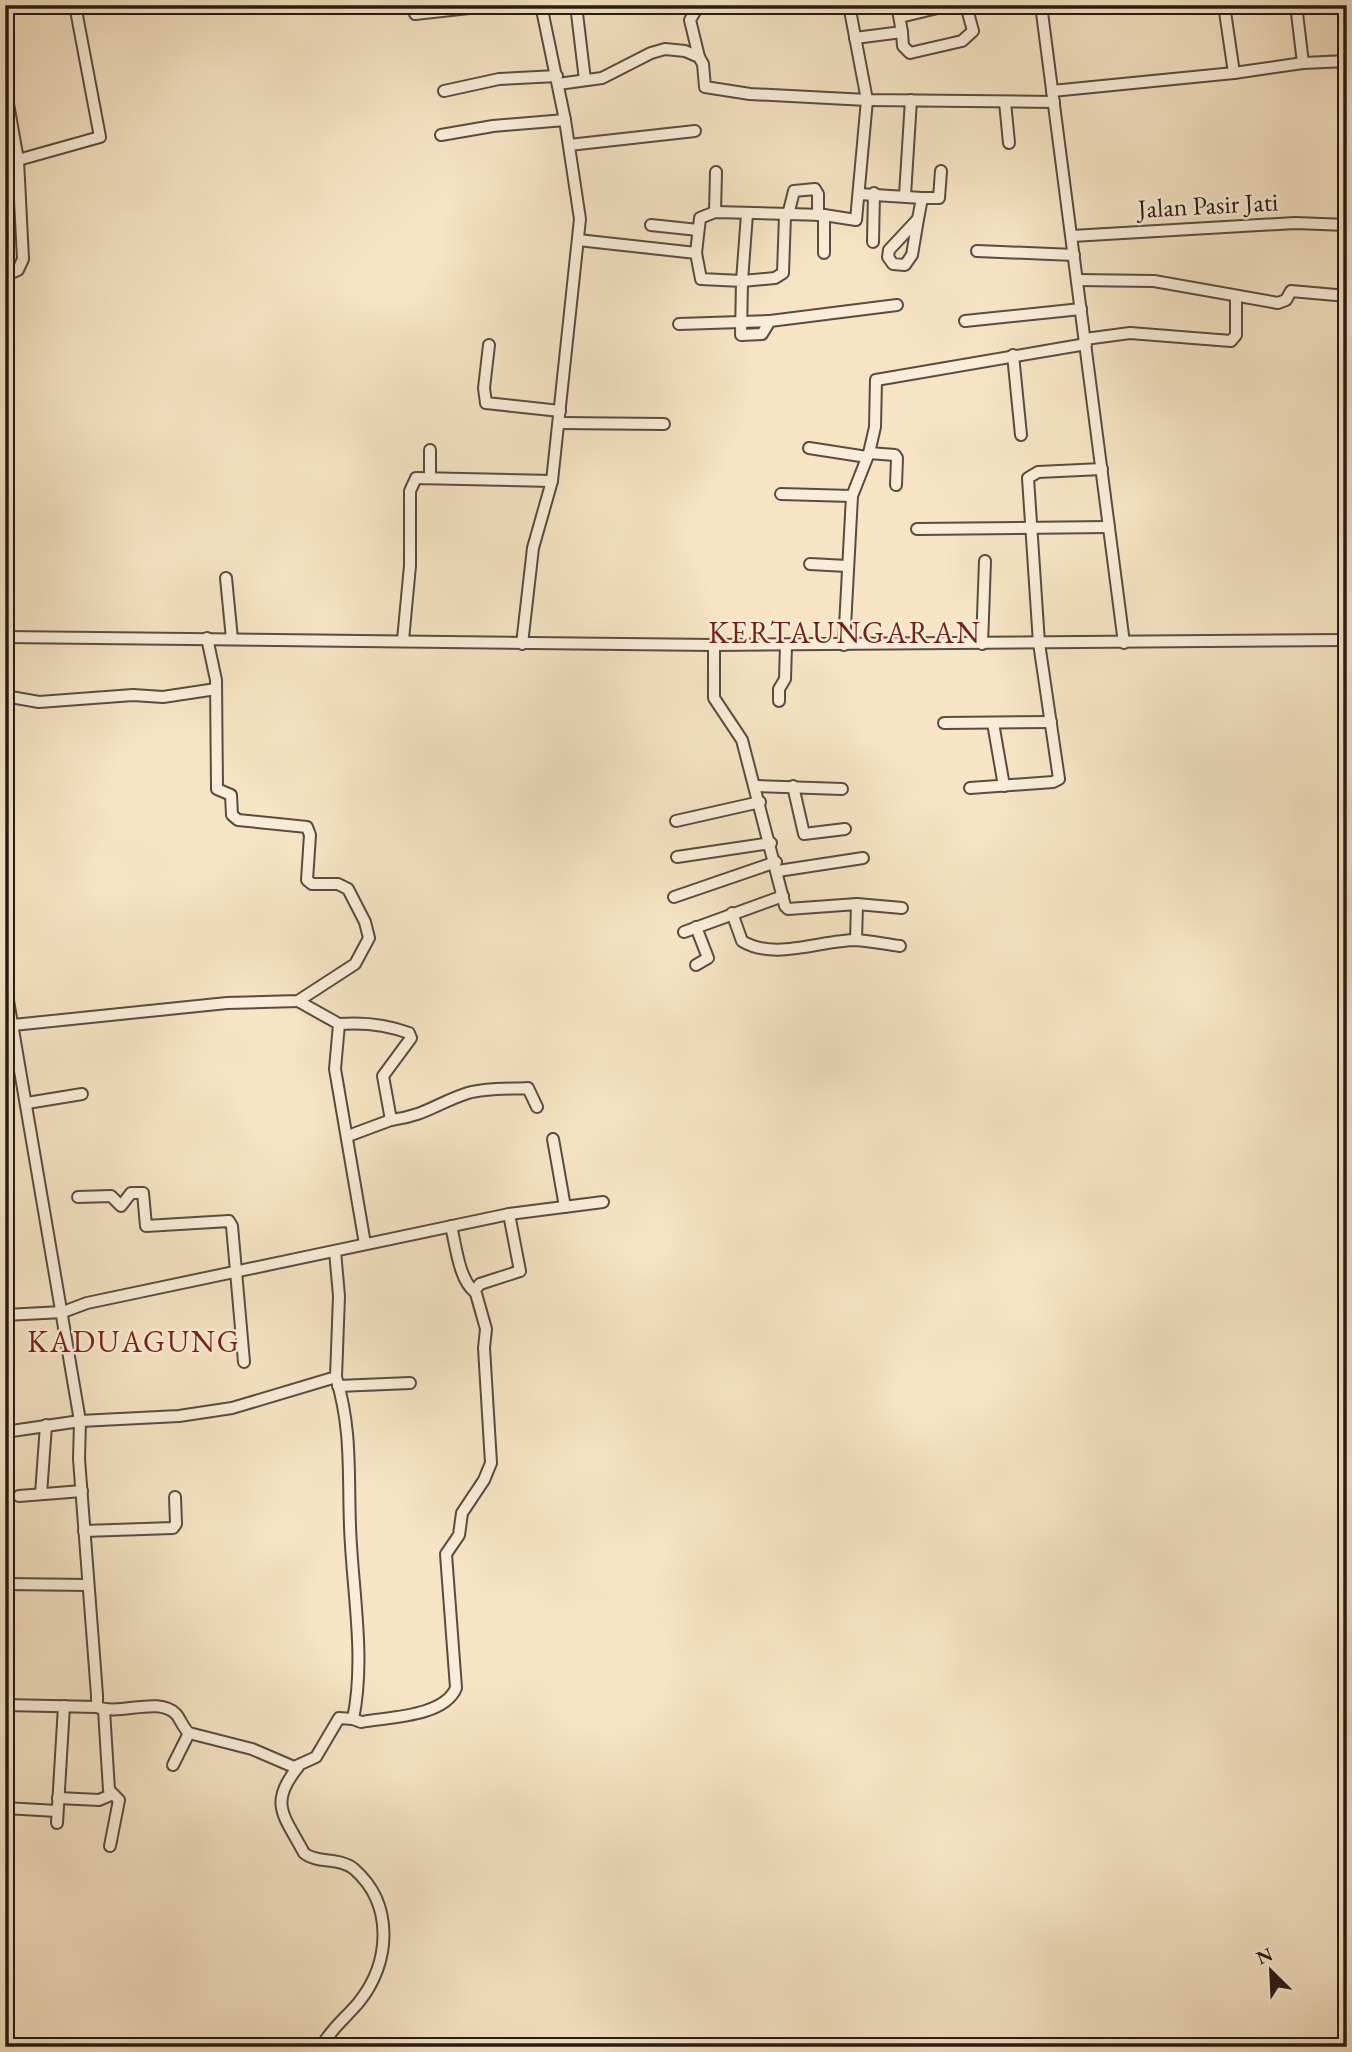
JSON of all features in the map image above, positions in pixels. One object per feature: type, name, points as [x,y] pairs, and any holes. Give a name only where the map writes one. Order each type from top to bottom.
[{"type":"street","points":[[5,164],[100,137],[75,5]]},
{"type":"street","points":[[415,14],[496,5]]},
{"type":"street","points":[[522,644],[533,548],[552,481],[578,240],[579,200],[541,5]]},
{"type":"street","points":[[576,5],[586,80]]},
{"type":"street","points":[[699,5],[690,20],[707,88],[750,94],[867,100],[1005,102],[1303,63],[1345,62],[1347,92]]},
{"type":"street","points":[[849,5],[867,100],[856,220]]},
{"type":"street","points":[[897,5],[902,46],[910,53],[962,41],[973,31],[966,5]]},
{"type":"street","points":[[900,18],[950,5]]},
{"type":"street","points":[[1041,5],[1124,643]]},
{"type":"street","points":[[1224,5],[1234,73]]},
{"type":"street","points":[[1296,5],[1303,63]]},
{"type":"street","points":[[855,38],[902,32]]},
{"type":"street","points":[[444,91],[499,79],[586,80],[617,72],[656,51],[685,51],[699,57]]},
{"type":"street","points":[[5,87],[19,160],[23,258],[16,272],[5,276]]},
{"type":"street","points":[[905,195],[911,100]]},
{"type":"street","points":[[1005,102],[1009,143]]},
{"type":"street","points":[[441,135],[483,127],[565,120]]},
{"type":"street","points":[[569,145],[695,131]]},
{"type":"street","points":[[715,212],[716,172]]},
{"type":"street","points":[[859,194],[939,198],[941,172]]},
{"type":"street","points":[[824,253],[821,215],[819,198],[815,189],[794,191],[787,215],[783,273],[775,278],[742,281],[701,279],[696,253],[700,218],[715,212],[747,214],[787,215],[821,215],[873,222]]},
{"type":"street","points":[[873,193],[873,242]]},
{"type":"street","points":[[918,219],[922,198]]},
{"type":"street","points":[[741,334],[747,214]]},
{"type":"street","name":"Jalan Pasir Jati","points":[[1072,236],[1295,223],[1347,225]]},
{"type":"street","points":[[651,225],[698,230]]},
{"type":"street","points":[[578,240],[696,253]]},
{"type":"street","points":[[976,251],[1074,255]]},
{"type":"street","points":[[1077,280],[1154,281],[1279,303],[1286,300],[1291,291],[1347,296]]},
{"type":"street","points":[[844,645],[852,496],[868,455],[875,427],[876,380],[1130,333],[1231,341],[1236,335],[1236,296]]},
{"type":"street","points":[[679,324],[741,334],[770,321],[897,305]]},
{"type":"street","points":[[965,321],[1081,309]]},
{"type":"street","points":[[489,345],[484,393],[486,403],[560,411]]},
{"type":"street","points":[[1013,355],[1021,435]]},
{"type":"street","points":[[559,423],[664,424]]},
{"type":"street","points":[[809,448],[868,455],[895,455],[896,485]]},
{"type":"street","points":[[430,450],[430,477]]},
{"type":"street","points":[[970,788],[1053,782],[1059,779],[1040,643],[1028,484],[1032,474],[1102,469]]},
{"type":"street","points":[[403,640],[410,566],[411,483],[416,478],[430,477],[552,481]]},
{"type":"street","points":[[781,494],[852,496]]},
{"type":"street","points":[[917,528],[1109,527]]},
{"type":"street","points":[[982,644],[985,561]]},
{"type":"street","points":[[810,564],[847,566]]},
{"type":"street","points":[[226,578],[232,639]]},
{"type":"street","points":[[5,637],[714,645],[1347,640]]},
{"type":"street","points":[[13,1026],[214,1004],[298,1001],[355,964],[367,943],[369,932],[348,889],[338,884],[312,884],[307,880],[310,835],[307,827],[238,820],[233,817],[231,795],[217,789],[216,689],[207,638]]},
{"type":"street","points":[[714,645],[714,698],[743,740],[788,909],[857,904],[902,908]]},
{"type":"street","points":[[779,701],[779,689],[785,679],[786,645]]},
{"type":"street","points":[[5,696],[34,702],[133,695],[163,697],[216,689]]},
{"type":"street","points":[[944,723],[1051,722]]},
{"type":"street","points":[[993,723],[1004,786]]},
{"type":"street","points":[[756,786],[842,789]]},
{"type":"street","points":[[793,786],[804,834],[845,829]]},
{"type":"street","points":[[676,821],[760,802]]},
{"type":"street","points":[[677,856],[771,843]]},
{"type":"street","points":[[674,897],[777,867],[863,858]]},
{"type":"street","points":[[684,932],[783,896]]},
{"type":"street","points":[[856,940],[857,904]]},
{"type":"street","points":[[732,913],[742,940],[750,944],[795,947],[856,940],[900,946]]},
{"type":"street","points":[[696,927],[708,958],[696,965]]},
{"type":"street","points":[[5,983],[80,1421],[84,1531],[100,1708],[111,1795],[119,1802],[110,1846]]},
{"type":"street","points":[[298,1001],[339,1024],[369,1022],[410,1033],[411,1042],[383,1076],[391,1120]]},
{"type":"street","points":[[339,1024],[335,1069],[366,1244]]},
{"type":"street","points":[[348,1136],[391,1120],[416,1117],[465,1094],[480,1091],[528,1088],[537,1107]]},
{"type":"street","points":[[27,1103],[82,1094]]},
{"type":"street","points":[[553,1139],[565,1207]]},
{"type":"street","points":[[78,1197],[111,1196],[121,1206],[131,1194],[143,1193],[146,1226],[229,1221],[232,1226],[244,1362]]},
{"type":"street","points":[[5,1315],[63,1312],[87,1303],[235,1270],[509,1214],[603,1202]]},
{"type":"street","points":[[475,1292],[480,1284],[520,1271],[509,1214]]},
{"type":"street","points":[[321,2047],[334,2025],[359,2001],[371,1980],[386,1930],[380,1907],[355,1870],[342,1862],[309,1857],[304,1853],[280,1802],[282,1786],[298,1767],[316,1757],[339,1718],[361,1722],[437,1706],[453,1696],[456,1688],[446,1554],[459,1535],[461,1513],[484,1480],[491,1457],[484,1348],[486,1329],[475,1292],[470,1288],[460,1263],[451,1226]]},
{"type":"street","points":[[335,1251],[339,1296],[337,1382],[350,1441],[350,1525],[358,1650],[353,1719]]},
{"type":"street","points":[[5,1432],[80,1421],[179,1416],[232,1408],[337,1382],[410,1383]]},
{"type":"street","points":[[41,1494],[46,1425]]},
{"type":"street","points":[[19,1496],[82,1491]]},
{"type":"street","points":[[84,1531],[173,1528],[176,1524],[175,1497]]},
{"type":"street","points":[[5,1584],[88,1585]]},
{"type":"street","points":[[5,1705],[166,1708],[175,1714],[189,1733],[253,1749],[291,1767],[298,1767]]},
{"type":"street","points":[[57,1823],[64,1706]]},
{"type":"street","points":[[173,1765],[189,1733]]},
{"type":"street","points":[[58,1798],[99,1800],[111,1795]]},
{"type":"street","points":[[5,1808],[57,1811]]},
{"type":"district","name":"KERTAUNGARAN","points":[[845,633]]},
{"type":"district","name":"KADUAGUNG","points":[[134,1342]]}]
